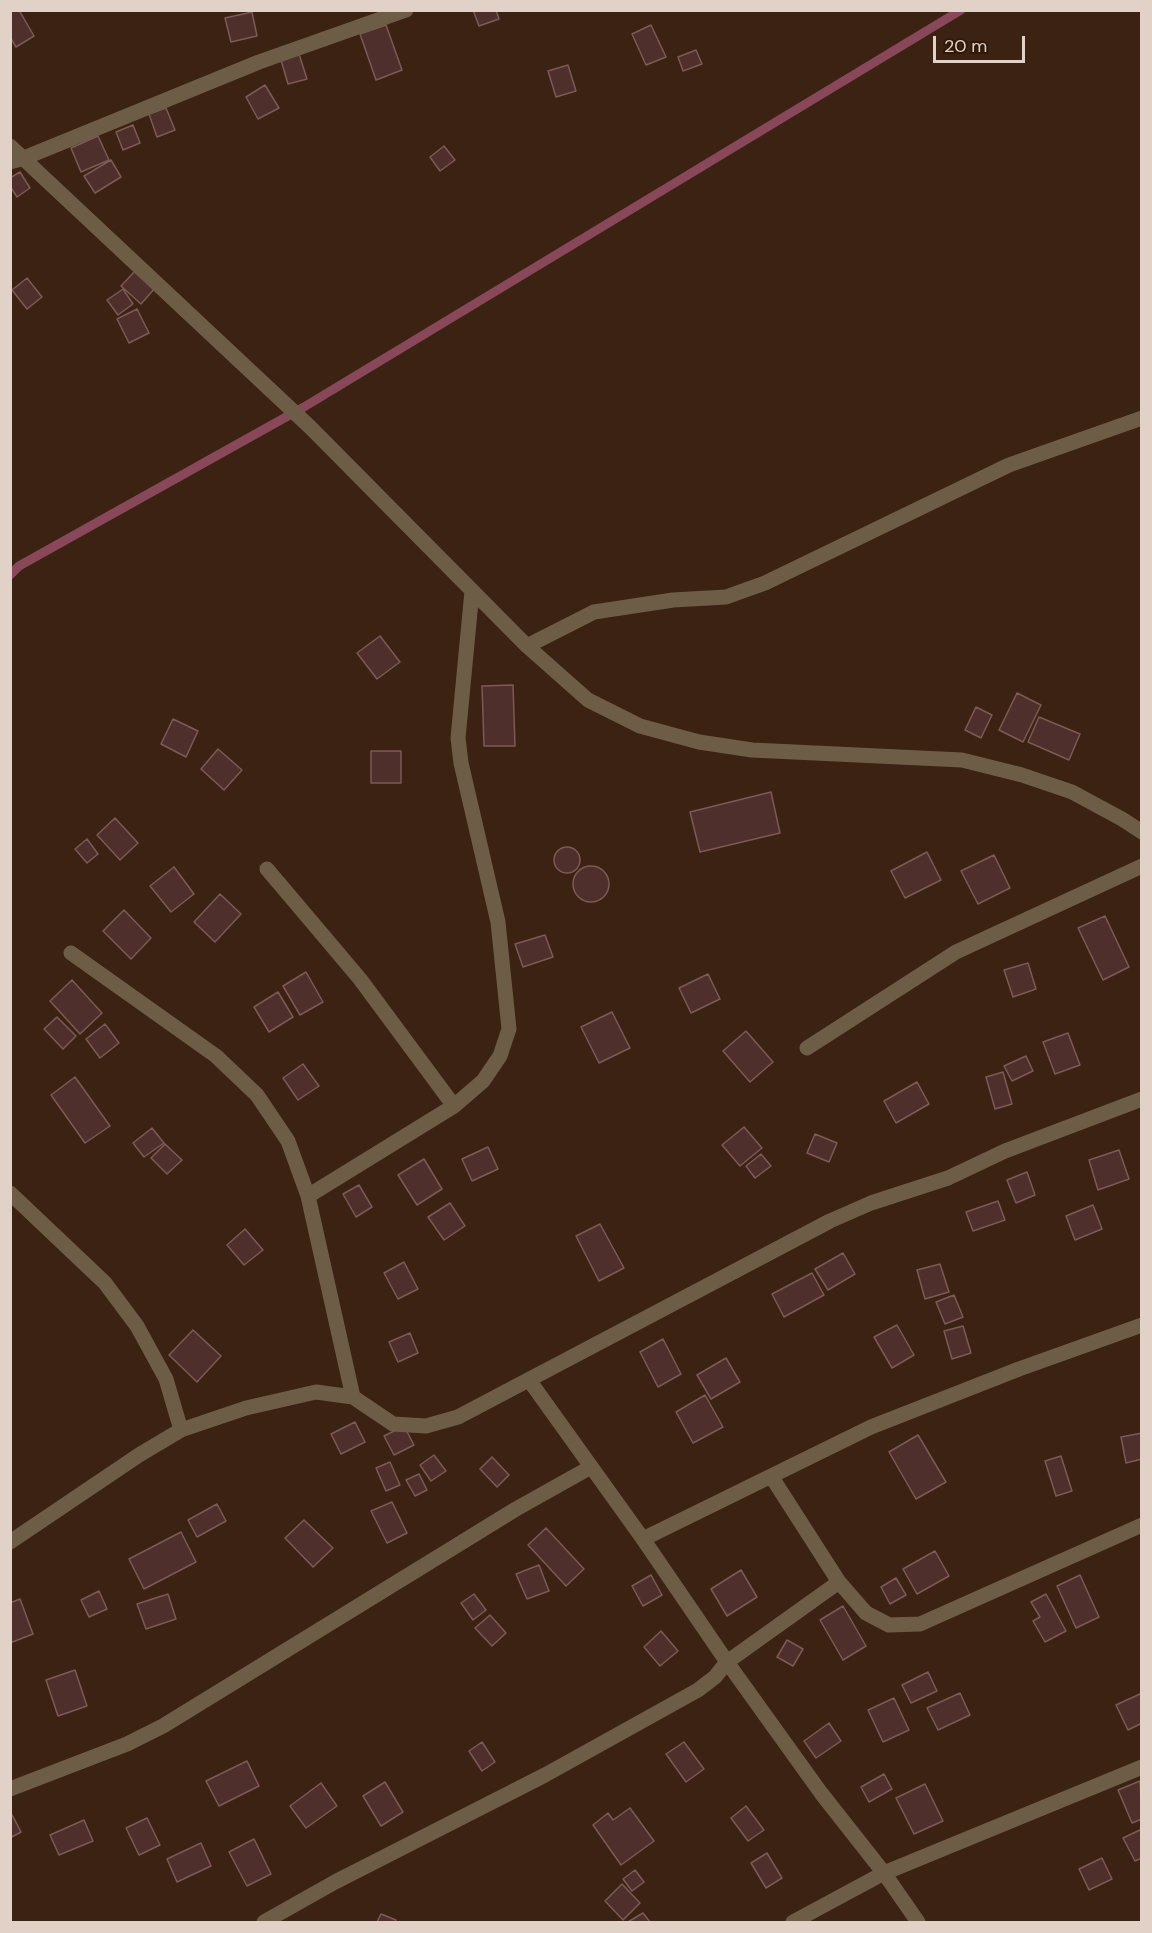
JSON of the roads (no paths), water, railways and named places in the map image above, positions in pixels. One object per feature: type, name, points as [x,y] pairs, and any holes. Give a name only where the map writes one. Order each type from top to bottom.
[{"type":"street","points":[[17,160],[259,62],[406,10]]},
{"type":"street","points":[[10,146],[17,160],[310,427],[527,646],[588,700],[640,726],[699,742],[752,750],[962,760],[1022,775],[1072,792],[1142,832]]},
{"type":"street","points":[[527,646],[594,612],[672,600],[726,597],[765,583],[1009,465],[1142,418]]},
{"type":"street","points":[[308,1196],[454,1106],[483,1081],[500,1056],[509,1029],[498,922],[461,763],[458,738],[472,591]]},
{"type":"street","points":[[807,1048],[956,952],[1142,866]]},
{"type":"street","points":[[267,869],[360,979],[454,1106]]},
{"type":"street","points":[[71,953],[216,1056],[257,1095],[288,1142],[308,1196],[353,1397]]},
{"type":"street","points":[[10,1542],[139,1455],[181,1430],[246,1408],[316,1392],[353,1397],[393,1424],[426,1426],[458,1417],[830,1221],[871,1203],[948,1178],[1005,1151],[1142,1099]]},
{"type":"street","points":[[10,1193],[105,1283],[137,1326],[166,1379],[181,1430]]},
{"type":"street","points":[[643,1539],[871,1426],[1018,1369],[1142,1325]]},
{"type":"street","points":[[529,1380],[643,1539],[727,1662],[821,1793],[884,1873],[918,1923]]},
{"type":"street","points":[[10,1789],[127,1744],[163,1726],[516,1509],[591,1467]]},
{"type":"street","points":[[771,1476],[839,1582],[866,1613],[889,1625],[920,1624],[1142,1525]]},
{"type":"street","points":[[264,1923],[335,1882],[545,1775],[698,1690],[715,1677],[727,1662],[839,1582]]},
{"type":"street","points":[[793,1923],[884,1873],[1142,1767]]},
{"type":"waterway","points":[[10,575],[19,566],[304,407],[961,10]]}]
